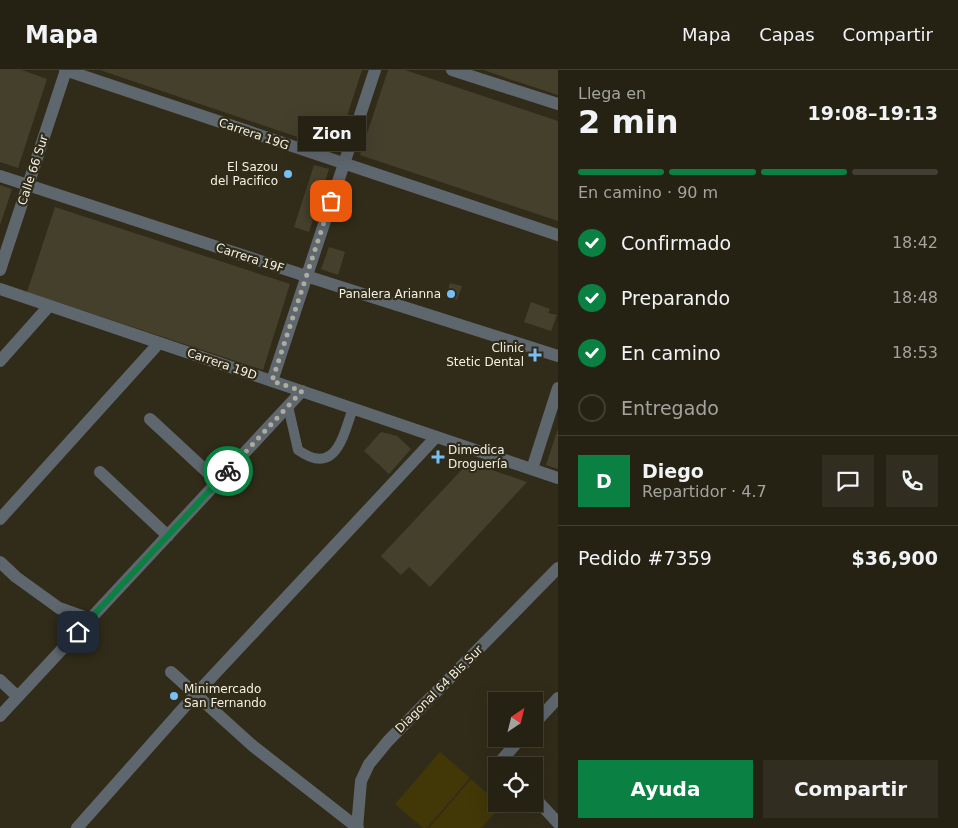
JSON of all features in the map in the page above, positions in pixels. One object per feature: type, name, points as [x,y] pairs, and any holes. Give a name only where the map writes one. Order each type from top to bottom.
[{"type":"street","name":"Carrera 19G","points":[[66,70],[558,235]]},
{"type":"street","name":"Calle 66 Sur","points":[[0,270],[66,70]]},
{"type":"street","points":[[272,381],[375,70]]},
{"type":"street","points":[[452,70],[558,104]]},
{"type":"street","name":"Carrera 19F","points":[[0,176],[558,356]]},
{"type":"street","name":"Carrera 19D","points":[[0,289],[558,478]]},
{"type":"street","points":[[0,360],[49,306]]},
{"type":"street","points":[[0,519],[159,343]]},
{"type":"street","points":[[532,469],[558,388]]},
{"type":"street","points":[[0,716],[302,391]]},
{"type":"street","points":[[150,419],[218,482]]},
{"type":"street","points":[[77,828],[195,695],[436,437]]},
{"type":"street","points":[[100,472],[168,536]]},
{"type":"street","points":[[0,562],[16,577],[59,608],[90,619]]},
{"type":"street","name":"Diagonal 64 Bis Sur","points":[[357,828],[361,781],[369,764],[388,741],[558,568]]},
{"type":"street","points":[[171,672],[253,746],[357,828]]},
{"type":"street","points":[[0,680],[18,697]]},
{"type":"street","points":[[543,714],[558,698]]},
{"type":"street","points":[[543,807],[558,823]]},
{"type":"lane","points":[[288,406],[298,450],[308,456],[320,458],[331,456],[339,447],[353,408]]},
{"type":"shaded area","points":[[440,752],[470,778],[427,828],[423,828],[395,804]]},
{"type":"shaded area","points":[[471,779],[488,794],[488,812],[496,812],[481,828],[429,828]]},
{"type":"building","points":[[0,70],[22,70],[47,79],[18,168],[0,162]]},
{"type":"building","points":[[100,70],[362,70],[336,150]]},
{"type":"building","points":[[388,70],[405,70],[558,121],[558,221],[360,155]]},
{"type":"building","points":[[484,70],[558,70],[558,95],[509,79]]},
{"type":"building","points":[[314,165],[329,169],[309,232],[294,227]]},
{"type":"building","points":[[0,185],[12,189],[0,225]]},
{"type":"building","points":[[55,207],[290,284],[263,370],[27,292]]},
{"type":"building","points":[[329,247],[345,252],[338,275],[321,269]]},
{"type":"building","points":[[450,283],[462,286],[457,300],[446,296]]},
{"type":"building","points":[[531,302],[550,309],[548,313],[557,315],[551,331],[524,322]]},
{"type":"building","points":[[558,429],[558,469],[546,465]]},
{"type":"building","points":[[381,432],[397,436],[411,449],[389,474],[364,451]]},
{"type":"building","points":[[469,462],[527,482],[430,587],[409,567],[401,575],[381,556]]},
{"type":"way so far","points":[[228,471],[302,391],[272,381],[331,201]]},
{"type":"place","name":"El Sazou del Pacifico","points":[[288,174]]},
{"type":"place","name":"Zion","points":[[331,201]]},
{"type":"place","name":"Panalera Arianna","points":[[451,294]]},
{"type":"place","name":"Clinic Stetic Dental","points":[[535,355]]},
{"type":"place","name":"Dimedica Droguería","points":[[438,457]]},
{"type":"place","name":"Minimercado San Fernando","points":[[174,696]]},
{"type":"route","points":[[78,632],[228,471]]}]
